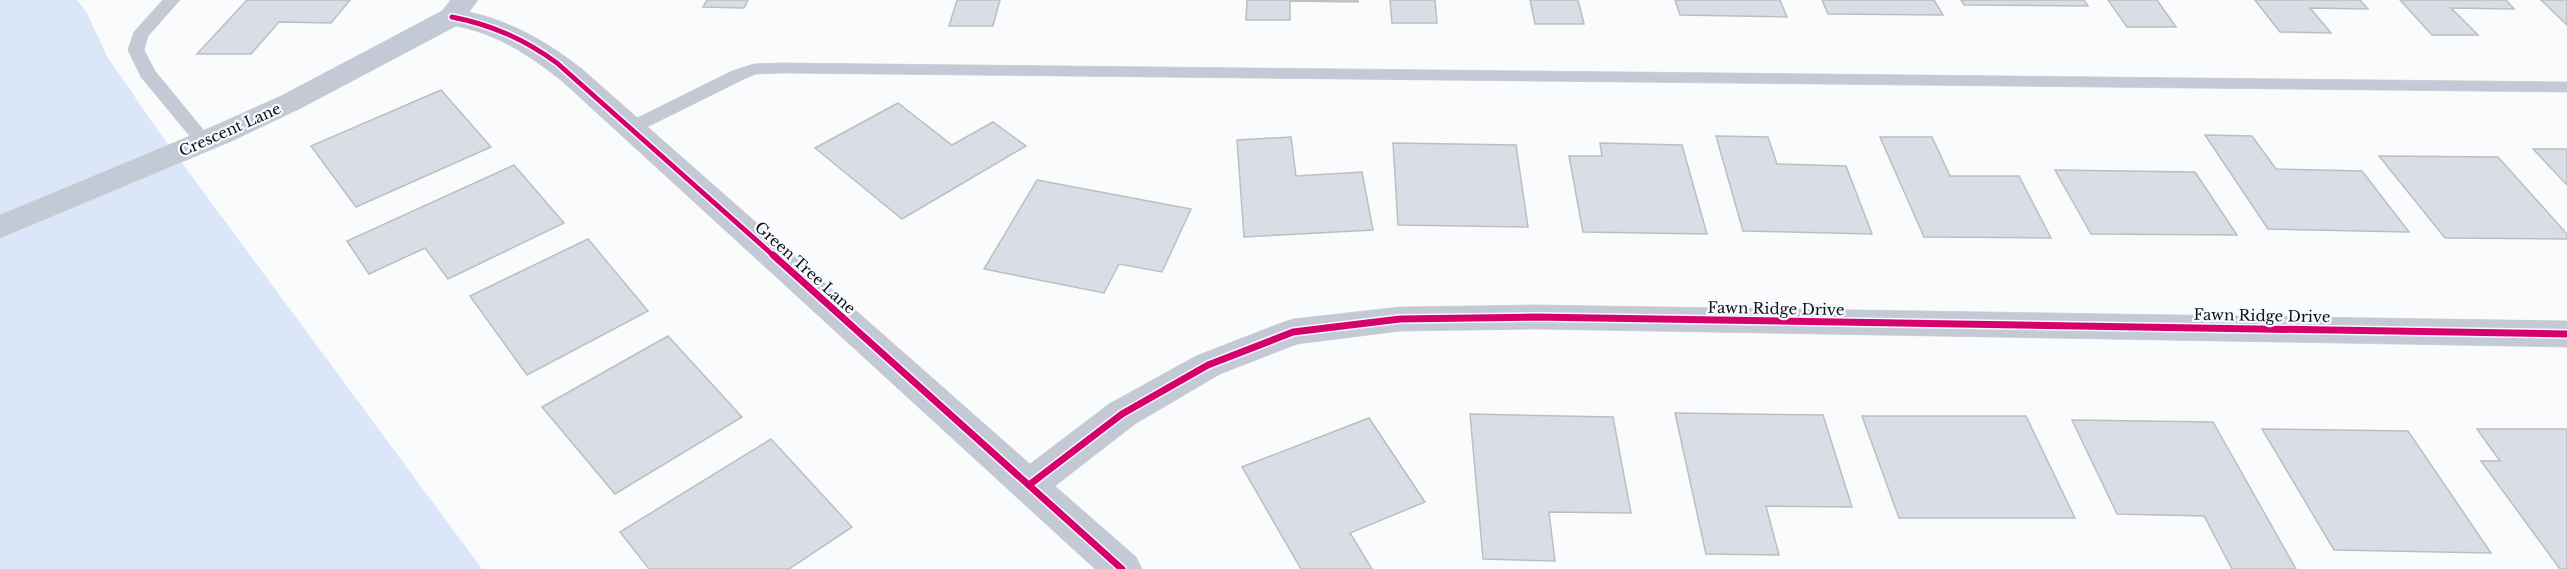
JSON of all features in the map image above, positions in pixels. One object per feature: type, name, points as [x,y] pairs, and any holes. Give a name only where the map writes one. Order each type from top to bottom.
[{"type":"street","name":"Crescent Lane","points":[[0,227],[204,142],[291,102],[458,8]]},
{"type":"street","name":"Green Tree Lane","points":[[458,8],[530,41],[631,128],[1122,569]]},
{"type":"street","name":"Fawn Ridge Drive","points":[[1029,485],[1122,414],[1208,365],[1293,332],[1400,319],[1535,318],[1985,323],[2567,334]]},
{"type":"lane","points":[[172,0],[140,34],[136,50],[147,73],[204,142]]},
{"type":"lane","points":[[631,128],[738,75],[754,69],[782,68],[2567,87]]},
{"type":"shaded area","points":[[0,0],[77,0],[87,13],[108,58],[162,136],[482,569],[0,569]]},
{"type":"building","points":[[247,0],[350,0],[331,23],[279,22],[251,54],[197,54]]},
{"type":"building","points":[[707,0],[748,0],[744,8],[703,7]]},
{"type":"building","points":[[957,0],[1000,0],[993,26],[949,26]]},
{"type":"building","points":[[1247,0],[1358,0],[1358,2],[1290,1],[1290,20],[1246,20]]},
{"type":"building","points":[[1390,0],[1435,0],[1437,23],[1392,23]]},
{"type":"building","points":[[1530,0],[1578,0],[1584,24],[1535,24]]},
{"type":"building","points":[[1675,0],[1780,0],[1787,17],[1680,15]]},
{"type":"building","points":[[1822,0],[1934,0],[1943,15],[1828,14]]},
{"type":"building","points":[[1961,0],[2084,0],[2088,6],[1964,5]]},
{"type":"building","points":[[2108,0],[2157,0],[2176,27],[2127,27]]},
{"type":"building","points":[[2255,0],[2360,0],[2368,9],[2310,8],[2331,33],[2280,32]]},
{"type":"building","points":[[2400,0],[2506,0],[2514,9],[2451,8],[2478,35],[2432,35]]},
{"type":"building","points":[[2541,0],[2567,0],[2567,25]]},
{"type":"building","points":[[441,90],[491,147],[356,207],[311,146]]},
{"type":"building","points":[[898,103],[952,145],[993,122],[1026,146],[902,219],[815,148]]},
{"type":"building","points":[[2205,135],[2252,136],[2276,169],[2362,171],[2409,232],[2268,229]]},
{"type":"building","points":[[1716,136],[1768,137],[1777,164],[1846,166],[1872,234],[1743,231]]},
{"type":"building","points":[[1291,137],[1296,176],[1362,172],[1373,230],[1244,237],[1237,140]]},
{"type":"building","points":[[1880,137],[1932,137],[1950,176],[2019,176],[2051,238],[1924,237]]},
{"type":"building","points":[[1393,143],[1516,145],[1528,227],[1398,225]]},
{"type":"building","points":[[1600,143],[1682,145],[1707,234],[1583,232],[1569,156],[1602,156]]},
{"type":"building","points":[[2533,149],[2567,149],[2567,185]]},
{"type":"building","points":[[2379,156],[2498,157],[2567,234],[2567,239],[2445,238]]},
{"type":"building","points":[[514,165],[564,223],[448,279],[425,248],[369,274],[347,241]]},
{"type":"building","points":[[2055,170],[2195,172],[2237,235],[2091,234]]},
{"type":"building","points":[[1037,180],[1191,209],[1162,272],[1119,264],[1104,293],[984,269]]},
{"type":"building","points":[[588,239],[648,311],[527,375],[470,296]]},
{"type":"building","points":[[668,336],[742,417],[615,494],[542,407]]},
{"type":"building","points":[[1675,413],[1823,415],[1852,507],[1766,506],[1779,555],[1706,554]]},
{"type":"building","points":[[1470,414],[1613,417],[1631,513],[1549,512],[1555,561],[1483,559]]},
{"type":"building","points":[[1862,416],[2026,416],[2075,518],[1899,518]]},
{"type":"building","points":[[1369,418],[1425,502],[1350,533],[1372,569],[1301,569],[1242,467]]},
{"type":"building","points":[[2072,420],[2213,422],[2296,569],[2232,569],[2204,516],[2117,514]]},
{"type":"building","points":[[2262,429],[2408,431],[2491,553],[2334,550]]},
{"type":"building","points":[[2477,429],[2567,429],[2567,569],[2560,569],[2481,461],[2500,461]]},
{"type":"building","points":[[771,439],[852,527],[789,569],[649,569],[620,532]]},
{"type":"cycle path","points":[[452,17],[503,30],[530,44],[572,75],[1122,569]]},
{"type":"cycle path","points":[[1029,485],[1122,414],[1208,365],[1293,332],[1400,319],[1535,317],[2567,334]]}]
